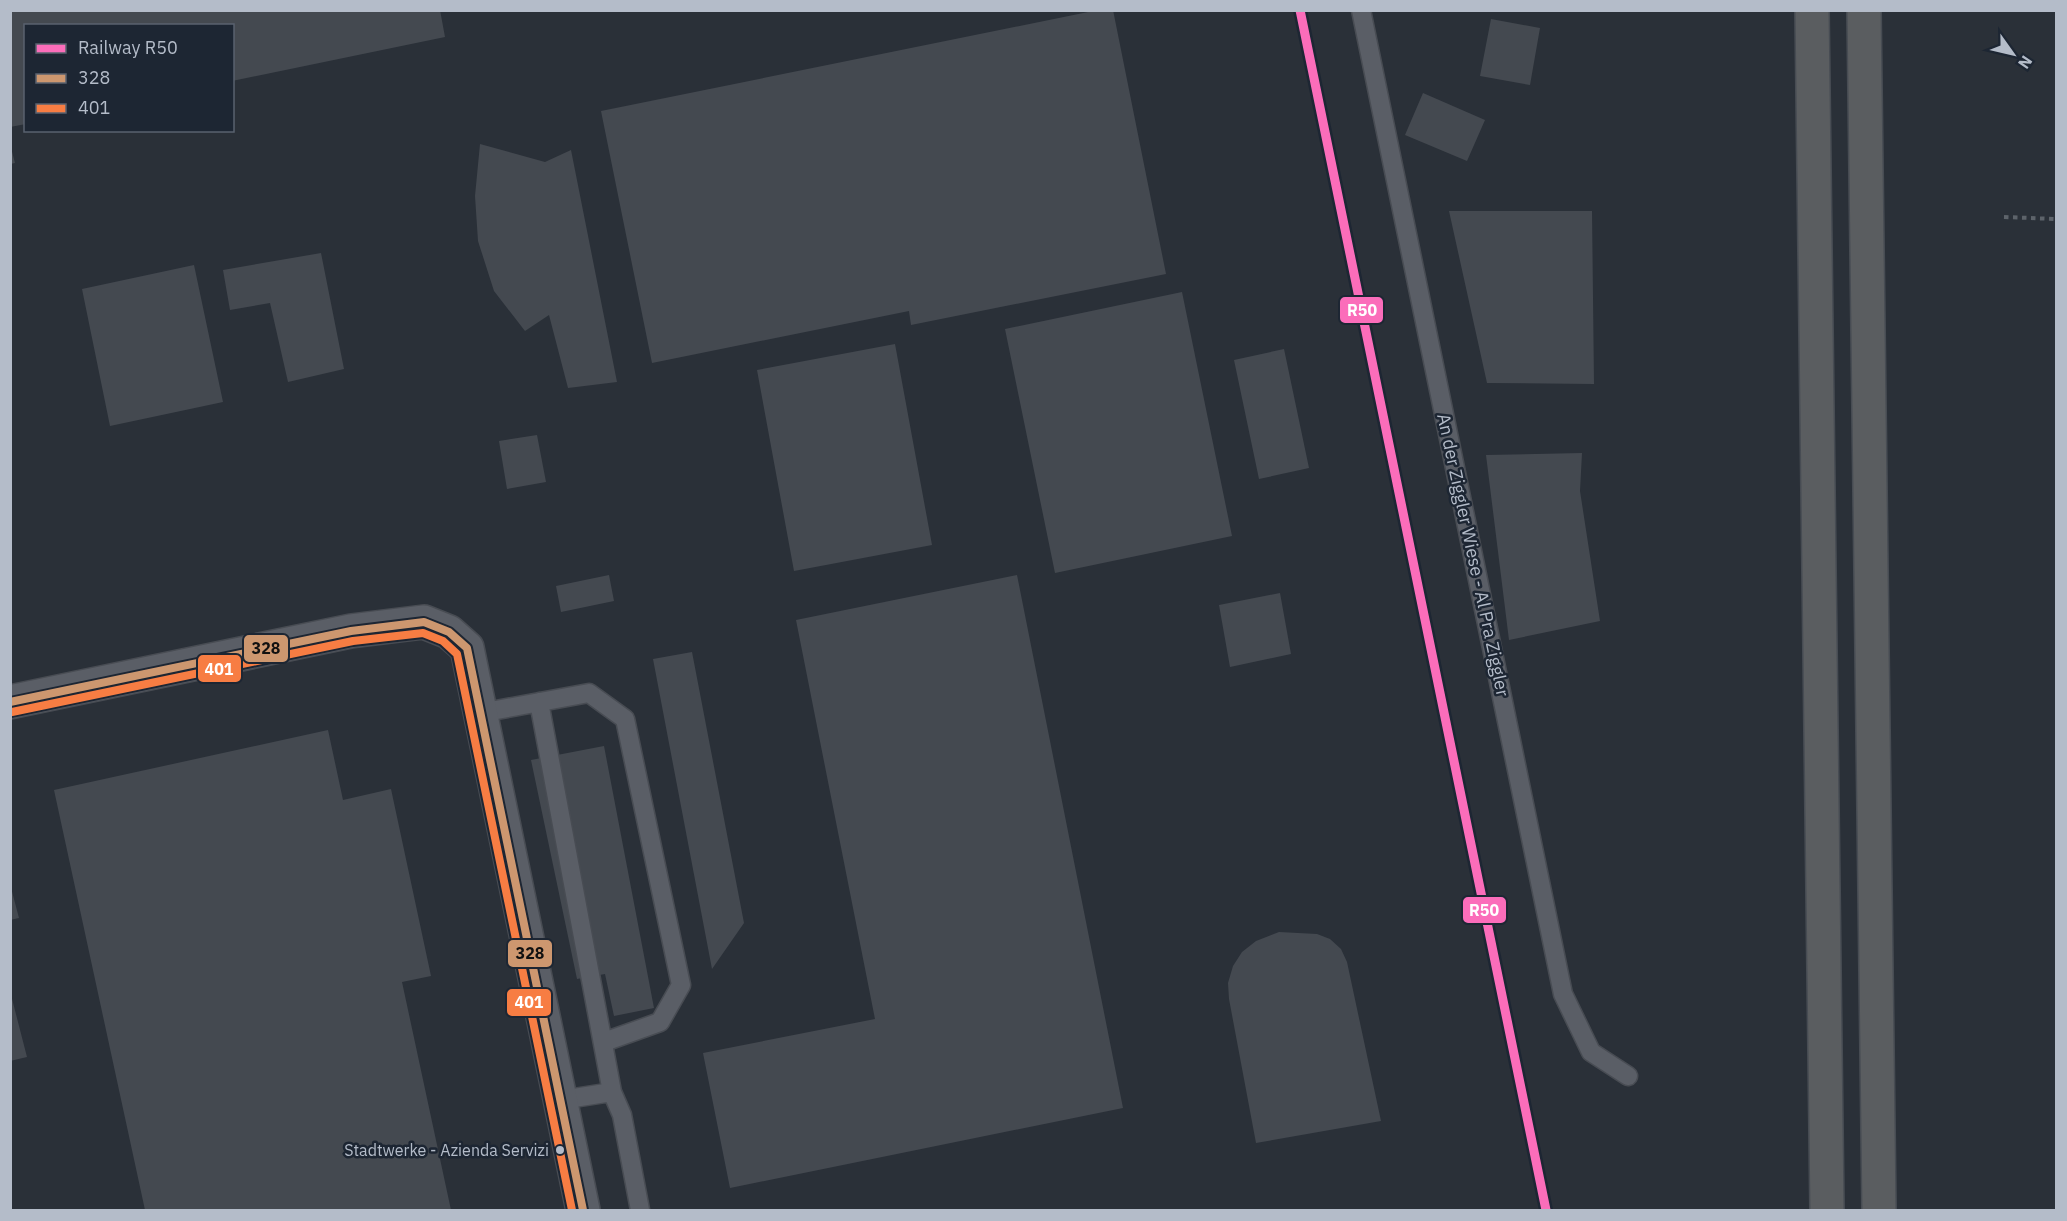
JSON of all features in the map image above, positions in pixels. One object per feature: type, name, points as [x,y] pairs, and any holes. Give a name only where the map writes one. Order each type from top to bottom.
[{"type":"highway","points":[[1812,10],[1827,1210]]},
{"type":"highway","points":[[1864,10],[1878,1210]]},
{"type":"street","points":[[10,702],[351,631],[424,622],[449,632],[467,648],[584,1210]]},
{"type":"lane","name":"An der Ziggler Wiese - Al Pra Ziggler","points":[[1362,10],[1563,994],[1591,1052],[1628,1076]]},
{"type":"lane","points":[[480,713],[590,693],[625,719],[681,984],[660,1022],[604,1042]]},
{"type":"lane","points":[[539,702],[612,1092],[622,1115],[640,1210]]},
{"type":"lane","points":[[561,1100],[612,1092]]},
{"type":"path","points":[[2004,217],[2056,219]]},
{"type":"building","points":[[10,10],[440,10],[445,37],[234,81],[234,24],[24,24],[24,124],[10,127]]},
{"type":"building","points":[[1098,10],[1113,10],[1166,274],[911,325],[909,311],[652,363],[601,111]]},
{"type":"building","points":[[1491,19],[1540,28],[1530,85],[1480,76]]},
{"type":"building","points":[[1423,93],[1485,120],[1467,161],[1405,135]]},
{"type":"building","points":[[10,144],[15,163],[10,164]]},
{"type":"building","points":[[480,144],[545,162],[571,150],[617,382],[568,388],[549,315],[525,331],[494,291],[478,241],[475,196]]},
{"type":"building","points":[[1449,211],[1592,211],[1594,384],[1487,383]]},
{"type":"building","points":[[321,253],[344,369],[288,382],[270,303],[230,310],[223,270]]},
{"type":"building","points":[[194,265],[223,402],[110,426],[82,289]]},
{"type":"building","points":[[1182,292],[1232,536],[1055,573],[1005,329]]},
{"type":"building","points":[[895,344],[932,545],[794,571],[757,370]]},
{"type":"building","points":[[1284,349],[1309,468],[1259,479],[1234,360]]},
{"type":"building","points":[[537,435],[546,482],[507,489],[499,441]]},
{"type":"building","points":[[1582,453],[1580,491],[1600,621],[1509,640],[1486,455]]},
{"type":"building","points":[[609,575],[614,601],[561,612],[556,586]]},
{"type":"building","points":[[1017,575],[1123,1108],[730,1188],[703,1053],[875,1019],[796,620]]},
{"type":"building","points":[[1280,593],[1291,654],[1230,667],[1219,605]]},
{"type":"building","points":[[692,652],[744,923],[712,969],[653,659]]},
{"type":"building","points":[[328,730],[343,800],[391,789],[431,976],[402,982],[451,1210],[145,1210],[54,790]]},
{"type":"building","points":[[604,746],[654,1008],[614,1016],[605,974],[577,979],[531,760]]},
{"type":"building","points":[[10,884],[19,918],[10,920]]},
{"type":"building","points":[[1279,932],[1317,934],[1330,939],[1341,949],[1347,962],[1381,1121],[1256,1143],[1228,983],[1233,966],[1242,952],[1256,941]]},
{"type":"building","points":[[10,991],[27,1057],[10,1061]]},
{"type":"rail line","name":"R50","points":[[1300,10],[1546,1210]]},
{"type":"transit line","name":"328","points":[[10,702],[351,631],[424,622],[449,632],[467,648],[583,1210]]},
{"type":"transit line","name":"401","points":[[12,712],[353,641],[423,633],[443,641],[457,654],[572,1210]]},
{"type":"place","name":"Stadtwerke - Azienda Servizi","points":[[560,1150]]}]
